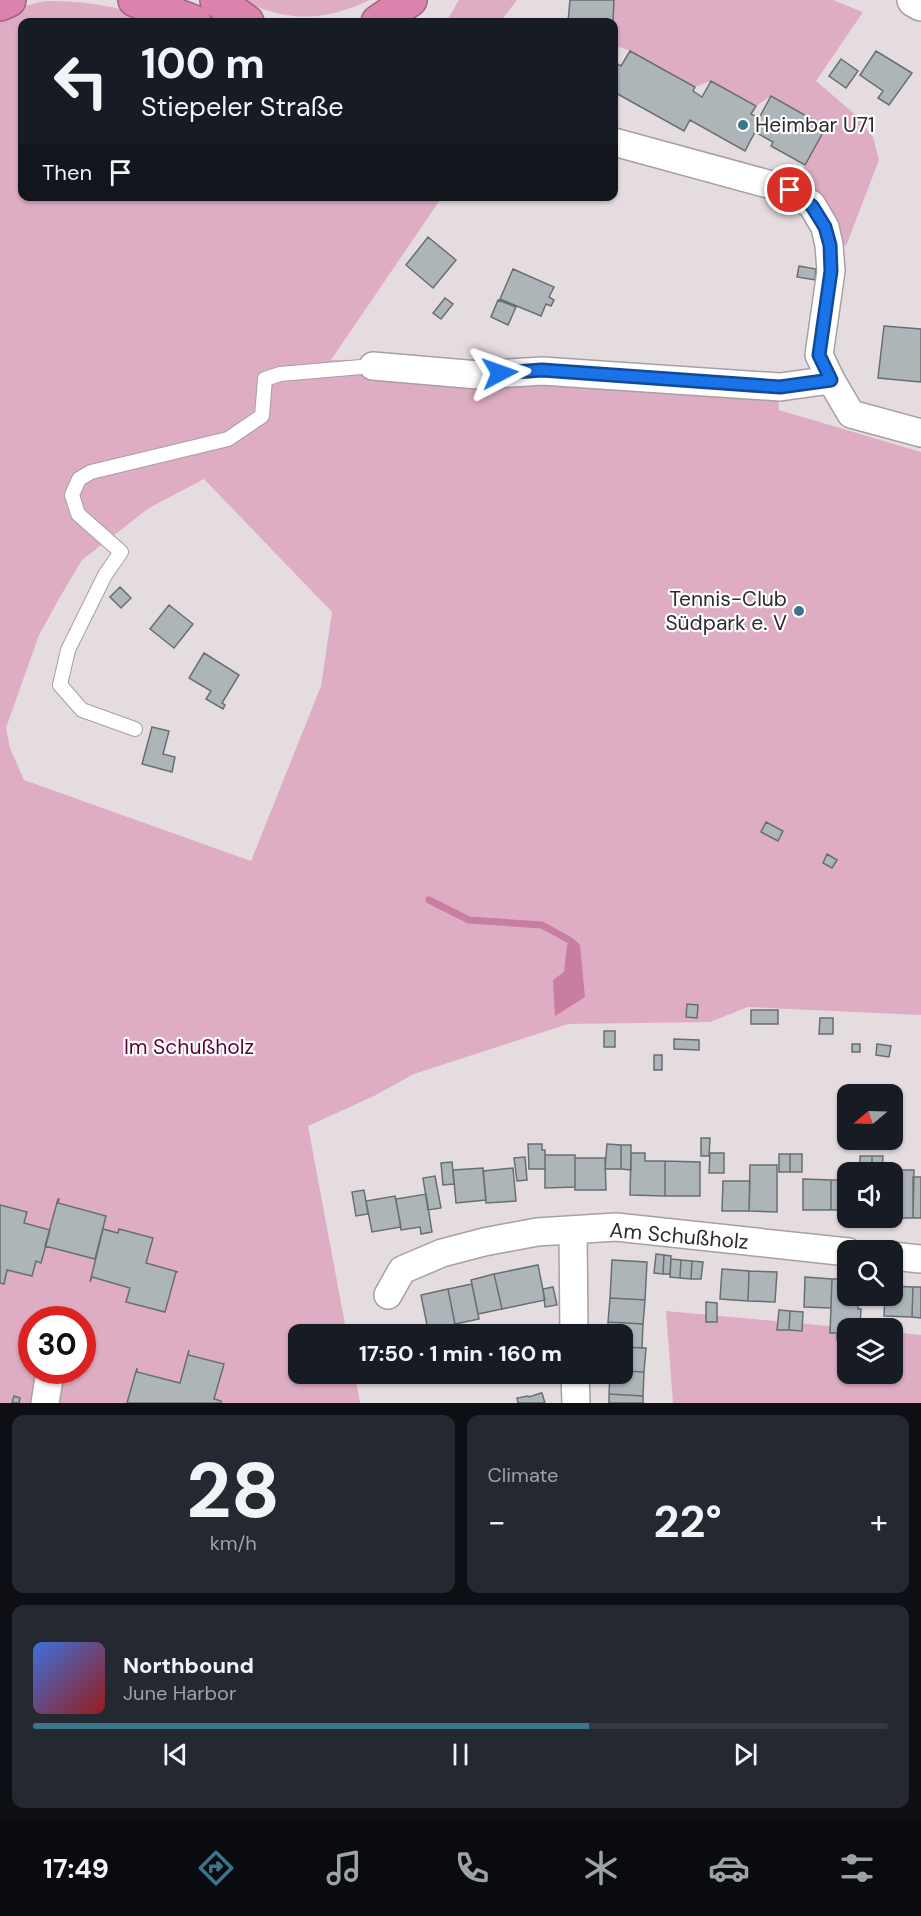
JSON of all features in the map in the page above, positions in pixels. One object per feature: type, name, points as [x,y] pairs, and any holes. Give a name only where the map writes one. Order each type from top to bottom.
[{"type":"highway","points":[[0,4],[9,0]]},
{"type":"highway","points":[[135,0],[183,18]]},
{"type":"highway","points":[[217,0],[242,18]]},
{"type":"highway","points":[[384,18],[410,0]]},
{"type":"main road","points":[[914,0],[921,4]]},
{"type":"street","points":[[618,143],[790,190],[812,206],[825,227],[830,245],[831,271],[819,355],[851,414],[921,434]]},
{"type":"street","points":[[373,366],[478,375],[542,370],[780,387],[831,380]]},
{"type":"street","name":"Am Schußholz","points":[[388,1295],[402,1270],[442,1253],[537,1232],[616,1227],[837,1251]]},
{"type":"street","points":[[573,1231],[574,1324]]},
{"type":"street","points":[[903,1257],[921,1259]]},
{"type":"street","points":[[45,1403],[48,1384]]},
{"type":"street","points":[[575,1384],[576,1403]]},
{"type":"lane","points":[[135,729],[82,710],[60,685],[68,650],[105,575],[121,552],[78,514],[72,495],[79,479],[91,472],[228,439],[262,416],[265,379],[280,374],[373,366]]},
{"type":"green space","points":[[241,0],[370,0],[337,12],[306,16],[274,12]]},
{"type":"green space","points":[[459,0],[517,0],[503,18],[448,18]]},
{"type":"green space","points":[[614,0],[833,0],[863,12],[816,81],[857,116],[873,137],[879,160],[846,246],[797,185],[826,127],[771,96],[756,106],[711,81],[695,87],[618,46],[618,18],[614,18]]},
{"type":"green space","name":"Im Schußholz","points":[[45,1],[77,2],[120,9],[153,18],[18,18],[18,201],[439,201],[331,360],[550,359],[778,382],[779,410],[921,452],[921,1015],[748,1007],[710,1022],[568,1024],[414,1074],[374,1096],[308,1126],[345,1324],[288,1324],[288,1384],[357,1384],[360,1403],[0,1403],[0,15],[13,9]],"holes":[[[204,479],[332,612],[321,686],[251,861],[24,780],[10,748],[6,728],[39,635],[82,560],[149,508]]]},
{"type":"green space","points":[[666,1311],[837,1327],[837,1384],[903,1384],[903,1333],[921,1335],[921,1403],[673,1403]]},
{"type":"shaded area","points":[[575,940],[580,945],[585,997],[555,1016],[553,980],[564,972],[567,945]]},
{"type":"building","points":[[570,0],[614,0],[613,18],[568,18]]},
{"type":"building","points":[[630,51],[695,87],[693,91],[702,97],[711,81],[756,106],[751,114],[759,118],[771,96],[826,127],[805,165],[771,146],[773,142],[755,132],[745,151],[690,120],[684,131],[618,94],[618,64],[621,66]]},
{"type":"building","points":[[876,51],[912,73],[889,105],[878,98],[883,91],[860,75]]},
{"type":"building","points":[[841,59],[858,71],[846,88],[829,76]]},
{"type":"building","points":[[428,237],[456,260],[433,288],[406,265]]},
{"type":"building","points":[[799,266],[816,269],[815,280],[797,277]]},
{"type":"building","points":[[513,269],[554,287],[549,297],[554,300],[551,306],[546,304],[541,316],[500,299]]},
{"type":"building","points":[[445,298],[453,304],[441,319],[433,313]]},
{"type":"building","points":[[498,300],[516,307],[508,325],[491,317]]},
{"type":"building","points":[[884,326],[921,329],[921,382],[878,378]]},
{"type":"building","points":[[120,587],[131,598],[121,608],[110,597]]},
{"type":"building","points":[[169,605],[193,624],[174,648],[150,629]]},
{"type":"building","points":[[204,653],[239,675],[222,703],[225,705],[223,709],[206,699],[211,691],[189,678]]},
{"type":"building","points":[[152,727],[169,731],[163,754],[175,757],[172,772],[142,764]]},
{"type":"building","points":[[766,822],[783,831],[778,841],[761,832]]},
{"type":"building","points":[[827,854],[837,860],[832,868],[823,863]]},
{"type":"building","points":[[687,1004],[698,1005],[697,1018],[686,1017]]},
{"type":"building","points":[[751,1010],[778,1010],[778,1024],[751,1024]]},
{"type":"building","points":[[820,1018],[833,1018],[833,1034],[819,1034]]},
{"type":"building","points":[[604,1031],[615,1031],[615,1047],[604,1047]]},
{"type":"building","points":[[674,1039],[699,1040],[699,1050],[674,1049]]},
{"type":"building","points":[[852,1044],[860,1044],[860,1052],[852,1052]]},
{"type":"building","points":[[877,1044],[891,1046],[889,1057],[876,1055]]},
{"type":"building","points":[[654,1055],[662,1055],[662,1070],[654,1070]]},
{"type":"building","points":[[701,1138],[710,1138],[709,1156],[701,1156]]},
{"type":"building","points":[[528,1144],[542,1144],[542,1150],[545,1150],[545,1169],[529,1169]]},
{"type":"building","points":[[607,1144],[621,1145],[621,1169],[605,1169]]},
{"type":"building","points":[[621,1145],[631,1145],[631,1170],[621,1169]]},
{"type":"building","points":[[631,1153],[645,1153],[645,1161],[665,1161],[665,1196],[630,1195]]},
{"type":"building","points":[[710,1153],[724,1153],[724,1173],[709,1173]]},
{"type":"building","points":[[779,1154],[790,1154],[790,1172],[779,1172]]},
{"type":"building","points":[[790,1154],[802,1154],[802,1172],[790,1172]]},
{"type":"building","points":[[545,1155],[575,1155],[575,1187],[545,1188]]},
{"type":"building","points":[[860,1156],[872,1156],[872,1162],[860,1162]]},
{"type":"building","points":[[872,1156],[883,1156],[883,1162],[872,1162]]},
{"type":"building","points":[[525,1157],[527,1180],[517,1181],[514,1158]]},
{"type":"building","points":[[575,1158],[605,1158],[606,1190],[575,1190]]},
{"type":"building","points":[[665,1161],[700,1162],[700,1196],[665,1196]]},
{"type":"building","points":[[452,1162],[454,1184],[443,1185],[441,1163]]},
{"type":"building","points":[[750,1165],[777,1165],[777,1212],[749,1211]]},
{"type":"building","points":[[483,1168],[486,1200],[456,1203],[453,1170]]},
{"type":"building","points":[[513,1168],[516,1201],[486,1203],[483,1171]]},
{"type":"building","points":[[903,1170],[914,1170],[913,1218],[903,1218]]},
{"type":"building","points":[[435,1176],[441,1208],[428,1210],[423,1178]]},
{"type":"building","points":[[913,1177],[921,1177],[921,1218],[913,1218]]},
{"type":"building","points":[[803,1179],[831,1180],[831,1210],[803,1210]]},
{"type":"building","points":[[831,1180],[837,1180],[837,1210],[831,1210]]},
{"type":"building","points":[[723,1181],[750,1181],[749,1211],[722,1211]]},
{"type":"building","points":[[364,1190],[368,1214],[356,1216],[352,1192]]},
{"type":"building","points":[[426,1194],[432,1232],[421,1234],[420,1227],[401,1230],[396,1199]]},
{"type":"building","points":[[395,1196],[401,1227],[372,1232],[366,1201]]},
{"type":"building","points":[[58,1199],[58,1203],[106,1216],[95,1259],[45,1246]]},
{"type":"building","points":[[0,1205],[27,1212],[24,1223],[50,1230],[41,1263],[36,1261],[32,1276],[7,1270],[4,1284],[0,1283]]},
{"type":"building","points":[[103,1229],[118,1233],[119,1229],[153,1238],[146,1263],[178,1272],[176,1272],[165,1312],[126,1302],[130,1288],[92,1277],[90,1282]]},
{"type":"building","points":[[656,1254],[664,1255],[663,1274],[654,1273]]},
{"type":"building","points":[[664,1255],[671,1256],[670,1274],[663,1274]]},
{"type":"building","points":[[671,1259],[681,1260],[680,1278],[670,1277]]},
{"type":"building","points":[[612,1260],[647,1262],[645,1300],[610,1298]]},
{"type":"building","points":[[681,1260],[692,1261],[691,1279],[680,1278]]},
{"type":"building","points":[[692,1261],[703,1262],[701,1279],[691,1279]]},
{"type":"building","points":[[538,1265],[545,1300],[502,1309],[494,1274]]},
{"type":"building","points":[[722,1269],[749,1271],[748,1301],[720,1299]]},
{"type":"building","points":[[749,1271],[777,1272],[775,1302],[748,1301]]},
{"type":"building","points":[[494,1274],[502,1309],[478,1314],[471,1280]]},
{"type":"building","points":[[805,1277],[832,1279],[831,1308],[804,1307]]},
{"type":"building","points":[[832,1279],[837,1279],[837,1306],[858,1306],[858,1309],[861,1309],[861,1318],[837,1318],[837,1333],[830,1333]]},
{"type":"building","points":[[472,1284],[479,1319],[455,1324],[448,1289]]},
{"type":"building","points":[[553,1287],[557,1305],[545,1307],[543,1289]]},
{"type":"building","points":[[903,1287],[913,1287],[912,1317],[884,1316],[884,1306],[903,1306]]},
{"type":"building","points":[[913,1287],[921,1287],[921,1318],[912,1317]]},
{"type":"building","points":[[448,1289],[455,1324],[427,1324],[421,1295]]},
{"type":"building","points":[[610,1298],[645,1300],[643,1324],[608,1322]]},
{"type":"building","points":[[706,1302],[717,1303],[717,1322],[706,1322]]},
{"type":"building","points":[[779,1310],[790,1311],[789,1330],[777,1330]]},
{"type":"building","points":[[790,1311],[803,1312],[802,1331],[789,1330]]},
{"type":"building","points":[[608,1322],[643,1324],[642,1348],[633,1348],[633,1324],[608,1324]]},
{"type":"building","points":[[633,1347],[646,1348],[644,1372],[633,1372]]},
{"type":"building","points":[[189,1350],[188,1355],[224,1364],[214,1399],[221,1403],[127,1403],[137,1368],[137,1372],[180,1383]]},
{"type":"building","points":[[633,1372],[644,1372],[643,1396],[609,1394],[610,1384],[633,1384]]},
{"type":"building","points":[[542,1393],[545,1403],[518,1403],[517,1398]]},
{"type":"building","points":[[609,1394],[643,1396],[643,1403],[609,1403]]},
{"type":"building","points":[[14,1396],[20,1398],[19,1403],[12,1403]]},
{"type":"waterway","points":[[429,900],[469,920],[542,925],[571,941]]},
{"type":"place","name":"Heimbar U71","points":[[743,125]]},
{"type":"place","name":"Tennis-Club Südpark e. V","points":[[799,611]]},
{"type":"route","points":[[500,373],[542,370],[780,387],[831,380],[819,355],[831,271],[830,245],[825,227],[812,206],[790,190]]}]
